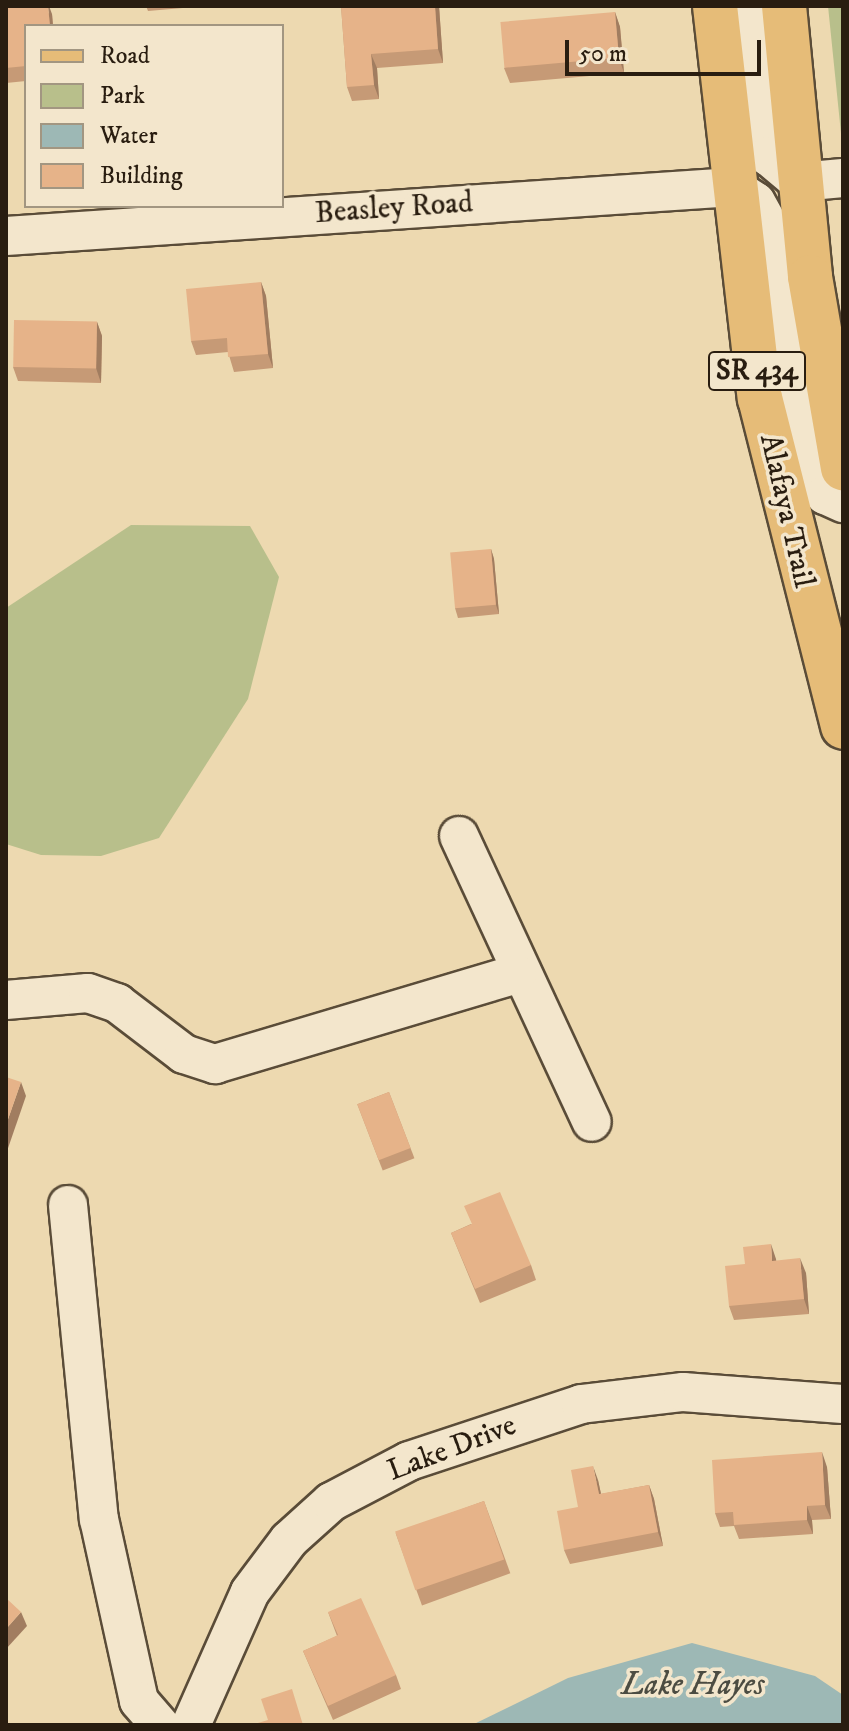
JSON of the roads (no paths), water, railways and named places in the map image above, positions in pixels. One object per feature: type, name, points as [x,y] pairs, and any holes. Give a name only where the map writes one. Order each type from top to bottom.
[{"type":"main road","name":"Alafaya Trail","points":[[715,6],[733,187],[763,412],[843,727]]},
{"type":"main road","name":"SR 434","points":[[784,6],[799,182],[830,321],[843,468]]},
{"type":"street","points":[[746,6],[764,145],[782,173],[799,182],[843,178]]},
{"type":"street","name":"Beasley Road","points":[[6,236],[733,187]]},
{"type":"street","points":[[733,187],[756,202],[775,236],[808,459],[825,495],[843,503]]},
{"type":"street","points":[[459,836],[517,974],[592,1122]]},
{"type":"street","points":[[6,1000],[88,993],[117,1003],[184,1054],[215,1064],[517,974]]},
{"type":"street","points":[[68,1205],[99,1519],[139,1701],[160,1725]]},
{"type":"street","name":"Lake Drive","points":[[191,1725],[250,1592],[289,1540],[331,1502],[409,1461],[581,1404],[683,1392],[843,1404]]},
{"type":"water","name":"Lake Hayes","points":[[692,1643],[815,1676],[843,1695],[843,1725],[472,1725],[568,1678]]}]
